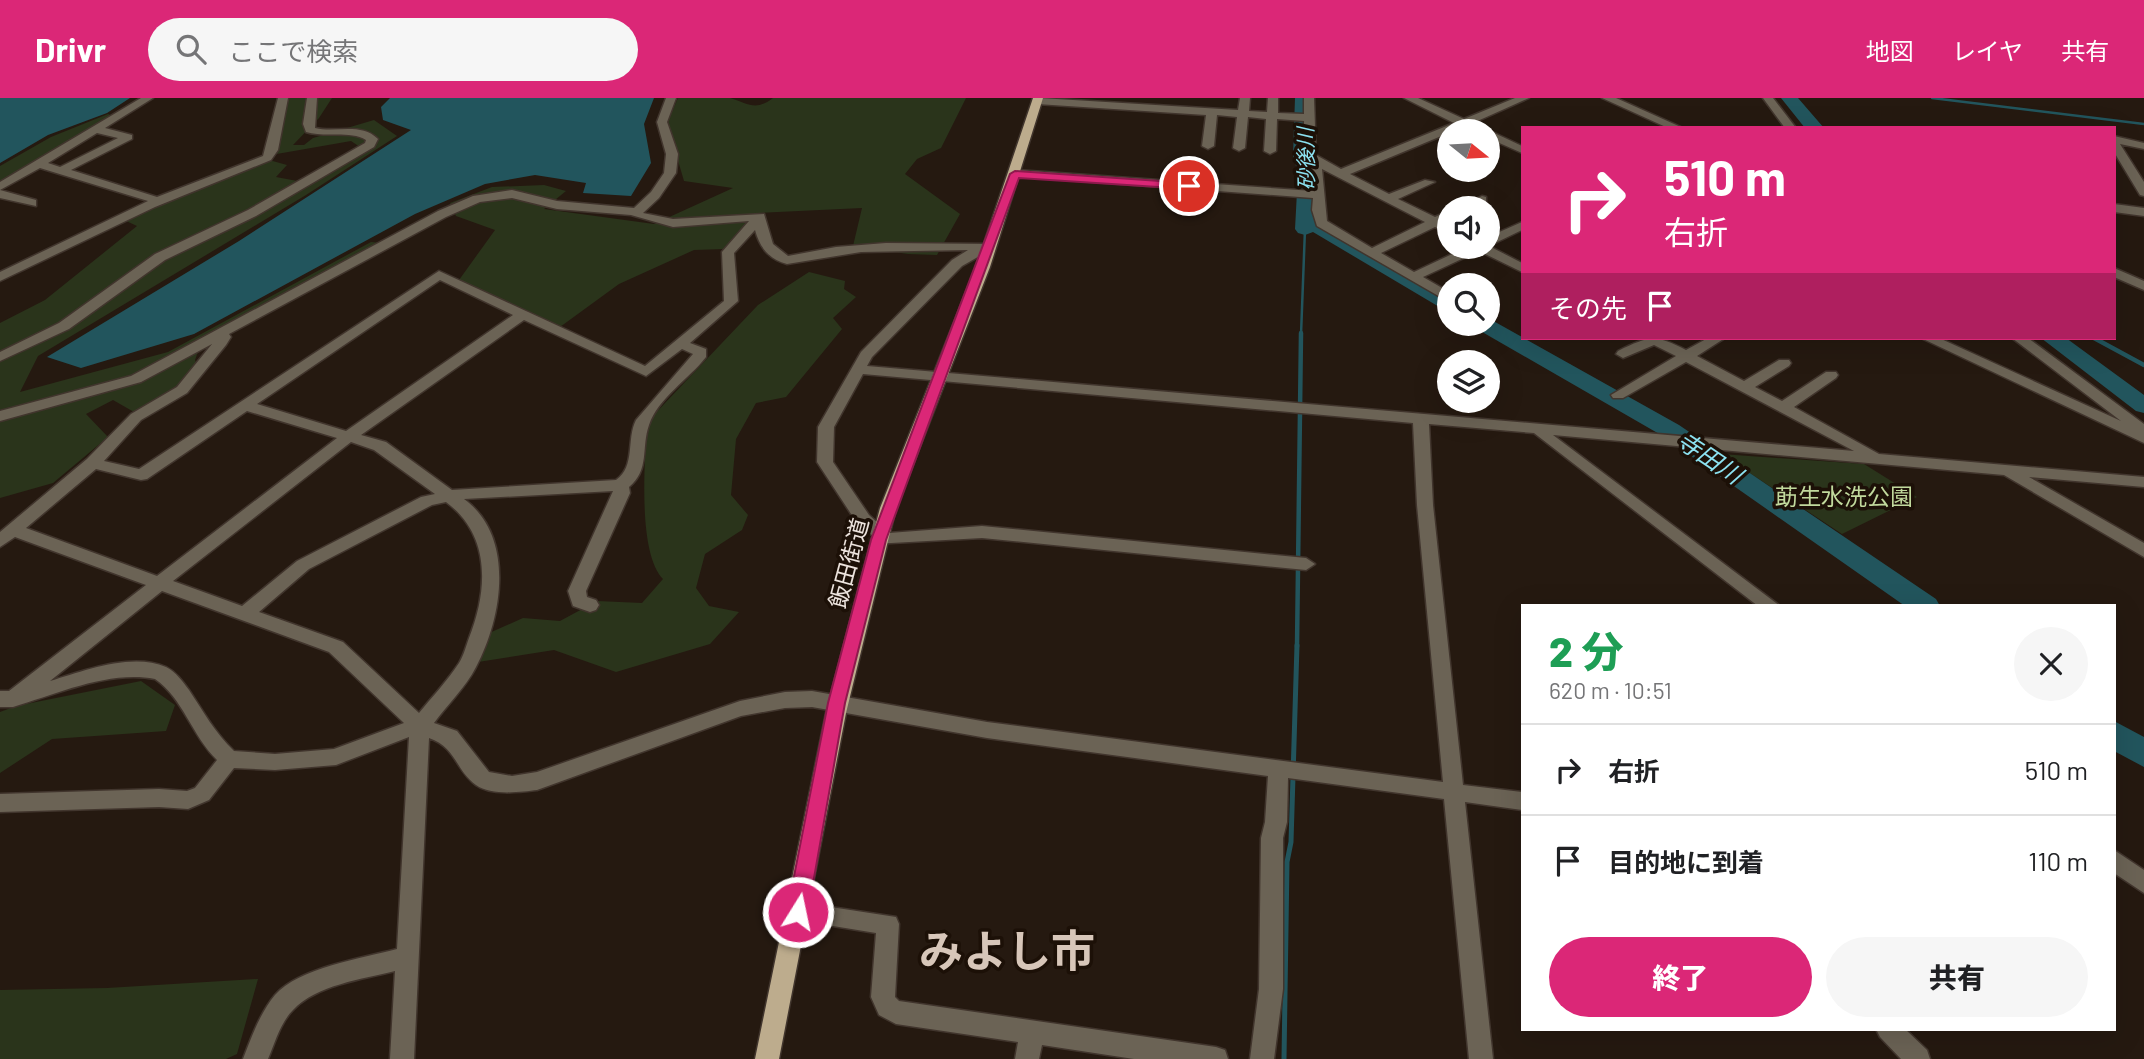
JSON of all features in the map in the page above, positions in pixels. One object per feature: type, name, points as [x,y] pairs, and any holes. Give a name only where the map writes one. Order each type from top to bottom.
[{"type":"main road","name":"飯田街道","points":[[767,1059],[798,912],[836,703],[880,537],[1015,174],[1038,99]]},
{"type":"street","points":[[0,187],[148,98]]},
{"type":"street","points":[[0,277],[151,204],[267,158],[272,150],[283,98]]},
{"type":"street","points":[[0,357],[64,326],[160,257],[253,213],[370,145],[372,139],[368,134],[322,134],[310,130],[308,124],[312,98]]},
{"type":"street","points":[[637,212],[655,195],[670,173],[672,154],[662,122],[671,98]]},
{"type":"street","points":[[1239,148],[1245,98]]},
{"type":"street","points":[[1270,151],[1273,98]]},
{"type":"street","points":[[1309,98],[1310,156],[1315,161],[1435,221]]},
{"type":"street","points":[[1409,98],[1454,119]]},
{"type":"street","points":[[1422,104],[1437,98]]},
{"type":"street","points":[[1473,119],[1524,98]]},
{"type":"street","points":[[1607,98],[1673,126]]},
{"type":"street","points":[[1768,98],[1789,126]]},
{"type":"street","points":[[1038,99],[1308,118]]},
{"type":"street","points":[[1208,146],[1212,111]]},
{"type":"street","points":[[62,170],[128,137],[94,129]]},
{"type":"street","points":[[1342,173],[1437,134]]},
{"type":"street","points":[[1500,140],[1521,150]]},
{"type":"street","points":[[2116,141],[2144,146]]},
{"type":"street","points":[[2116,144],[2144,192]]},
{"type":"street","points":[[1315,161],[1316,195],[1321,223],[1437,291]]},
{"type":"street","points":[[39,164],[152,198],[154,201],[151,204]]},
{"type":"street","points":[[1015,174],[1316,195]]},
{"type":"street","points":[[1389,198],[1429,182]]},
{"type":"street","points":[[0,194],[32,204]]},
{"type":"street","points":[[0,416],[136,379],[442,214],[477,199],[512,194],[557,205],[637,212],[637,215],[673,223],[760,217]]},
{"type":"street","points":[[2116,208],[2144,212]]},
{"type":"street","points":[[760,217],[760,226],[770,251],[787,260],[813,253],[930,244],[986,247]]},
{"type":"street","points":[[93,463],[141,475],[439,275],[646,372],[731,301],[728,252],[760,217]]},
{"type":"street","points":[[1371,253],[1435,221]]},
{"type":"street","points":[[1500,234],[1521,221]]},
{"type":"street","points":[[986,247],[957,263],[897,322],[857,369],[826,427],[825,462],[863,519],[880,537],[982,532],[1306,564]]},
{"type":"street","points":[[1500,257],[1521,268]]},
{"type":"street","points":[[1413,277],[1453,259]]},
{"type":"street","points":[[2116,273],[2144,286]]},
{"type":"street","points":[[7,699],[441,367],[524,314]]},
{"type":"street","points":[[7,535],[93,463],[136,417],[182,390],[221,342],[224,337],[220,334]]},
{"type":"street","points":[[1623,355],[1649,340]]},
{"type":"street","points":[[1657,340],[1879,459]]},
{"type":"street","points":[[1618,395],[1714,340]]},
{"type":"street","points":[[1932,340],[2144,438]]},
{"type":"street","points":[[2022,340],[2144,431]]},
{"type":"street","points":[[246,613],[303,565],[427,501],[445,496],[562,486],[620,485],[628,481],[639,459],[640,425],[701,352],[681,344]]},
{"type":"street","points":[[1745,387],[1784,363]]},
{"type":"street","points":[[857,369],[2144,482]]},
{"type":"street","points":[[1783,407],[1831,375]]},
{"type":"street","points":[[7,699],[120,671],[158,671],[176,687],[197,724],[229,759],[275,762],[336,757],[364,744],[419,726],[468,665],[489,610],[491,576],[486,541],[468,510],[445,496],[380,446],[245,405]]},
{"type":"street","points":[[1422,419],[1425,505],[1481,1059]]},
{"type":"street","points":[[1539,429],[1547,439],[1768,604]]},
{"type":"street","points":[[2009,472],[2144,551]]},
{"type":"street","points":[[590,606],[579,601],[577,591],[622,492],[620,485]]},
{"type":"street","points":[[7,535],[162,583],[336,647],[419,726],[450,737],[483,779],[512,785],[548,777],[740,709],[785,700],[812,699],[987,730],[1521,801]]},
{"type":"street","points":[[402,1059],[419,726]]},
{"type":"street","points":[[0,803],[159,797],[188,800],[202,794],[229,759]]},
{"type":"street","points":[[1262,1059],[1271,989],[1272,838],[1276,822],[1278,768]]},
{"type":"street","points":[[2116,862],[2144,883]]},
{"type":"street","points":[[798,912],[888,924],[883,997],[891,1010],[1216,1059]]},
{"type":"street","points":[[255,1059],[285,1001],[303,989],[408,957]]},
{"type":"street","points":[[1890,1031],[1918,1059]]},
{"type":"street","points":[[1027,1059],[1032,1032]]},
{"type":"green space","points":[[288,98],[332,98],[319,118],[293,145],[304,145],[313,138],[374,120],[397,136],[306,195],[38,356],[20,392],[168,352],[371,242],[382,243],[202,341],[195,360],[201,374],[134,412],[113,400],[86,414],[108,437],[53,483],[0,498],[0,323],[45,300],[137,226],[122,219],[269,160],[287,165],[276,177],[308,183],[360,147],[351,141],[271,155]]},
{"type":"green space","points":[[678,98],[730,98],[747,104],[761,105],[773,98],[966,98],[941,148],[917,159],[905,174],[960,214],[937,255],[853,246],[862,208],[759,213],[724,249],[694,250],[619,284],[560,327],[459,280],[495,230],[456,216],[450,203],[492,187],[544,185],[566,191],[544,209],[654,224],[733,188],[684,181],[667,123]]},
{"type":"green space","points":[[108,114],[113,116],[0,184],[0,166],[51,137]]},
{"type":"green space","points":[[809,272],[845,281],[844,289],[856,297],[833,318],[842,329],[786,397],[756,403],[736,439],[731,495],[748,515],[742,530],[705,554],[696,588],[709,606],[739,612],[710,644],[616,672],[554,650],[478,662],[487,634],[523,618],[560,621],[597,601],[642,603],[663,579],[649,548],[646,527],[644,481],[647,422],[758,305]]},
{"type":"green space","name":"莇生水洗公園","points":[[1721,454],[1864,464],[1917,497],[1842,534]]},
{"type":"green space","points":[[141,681],[175,705],[166,731],[52,739],[0,773],[0,712],[16,706]]},
{"type":"green space","points":[[258,979],[237,1054],[226,1059],[0,1059],[0,990],[107,988]]},
{"type":"water","points":[[0,98],[130,98],[107,113],[48,135],[0,163]]},
{"type":"water","points":[[390,98],[654,98],[644,124],[651,163],[631,196],[583,193],[586,183],[535,175],[485,184],[415,214],[194,334],[81,368],[47,357],[239,241],[411,130],[383,120],[381,107]]},
{"type":"waterway","name":"砂後川","points":[[1303,98],[1302,156],[1307,173],[1306,219]]},
{"type":"waterway","points":[[1789,98],[1813,126]]},
{"type":"waterway","points":[[1932,98],[2144,124]]},
{"type":"waterway","name":"寺田川","points":[[1305,229],[1306,219]]},
{"type":"waterway","name":"寺田川","points":[[1306,219],[1437,296]]},
{"type":"waterway","points":[[1301,335],[1305,229]]},
{"type":"waterway","points":[[1297,647],[1301,333]]},
{"type":"waterway","name":"寺田川","points":[[1500,333],[1670,430],[1923,604]]},
{"type":"waterway","points":[[2055,340],[2144,406]]},
{"type":"waterway","points":[[2098,340],[2144,365]]},
{"type":"waterway","points":[[1284,1059],[1287,862],[1291,842],[1297,645]]},
{"type":"waterway","name":"寺田川","points":[[2116,735],[2144,754]]},
{"type":"district","name":"みよし市","points":[[1007,949]]},
{"type":"route","points":[[798,912],[836,703],[878,540],[983,267],[1015,174],[1189,186]]}]
